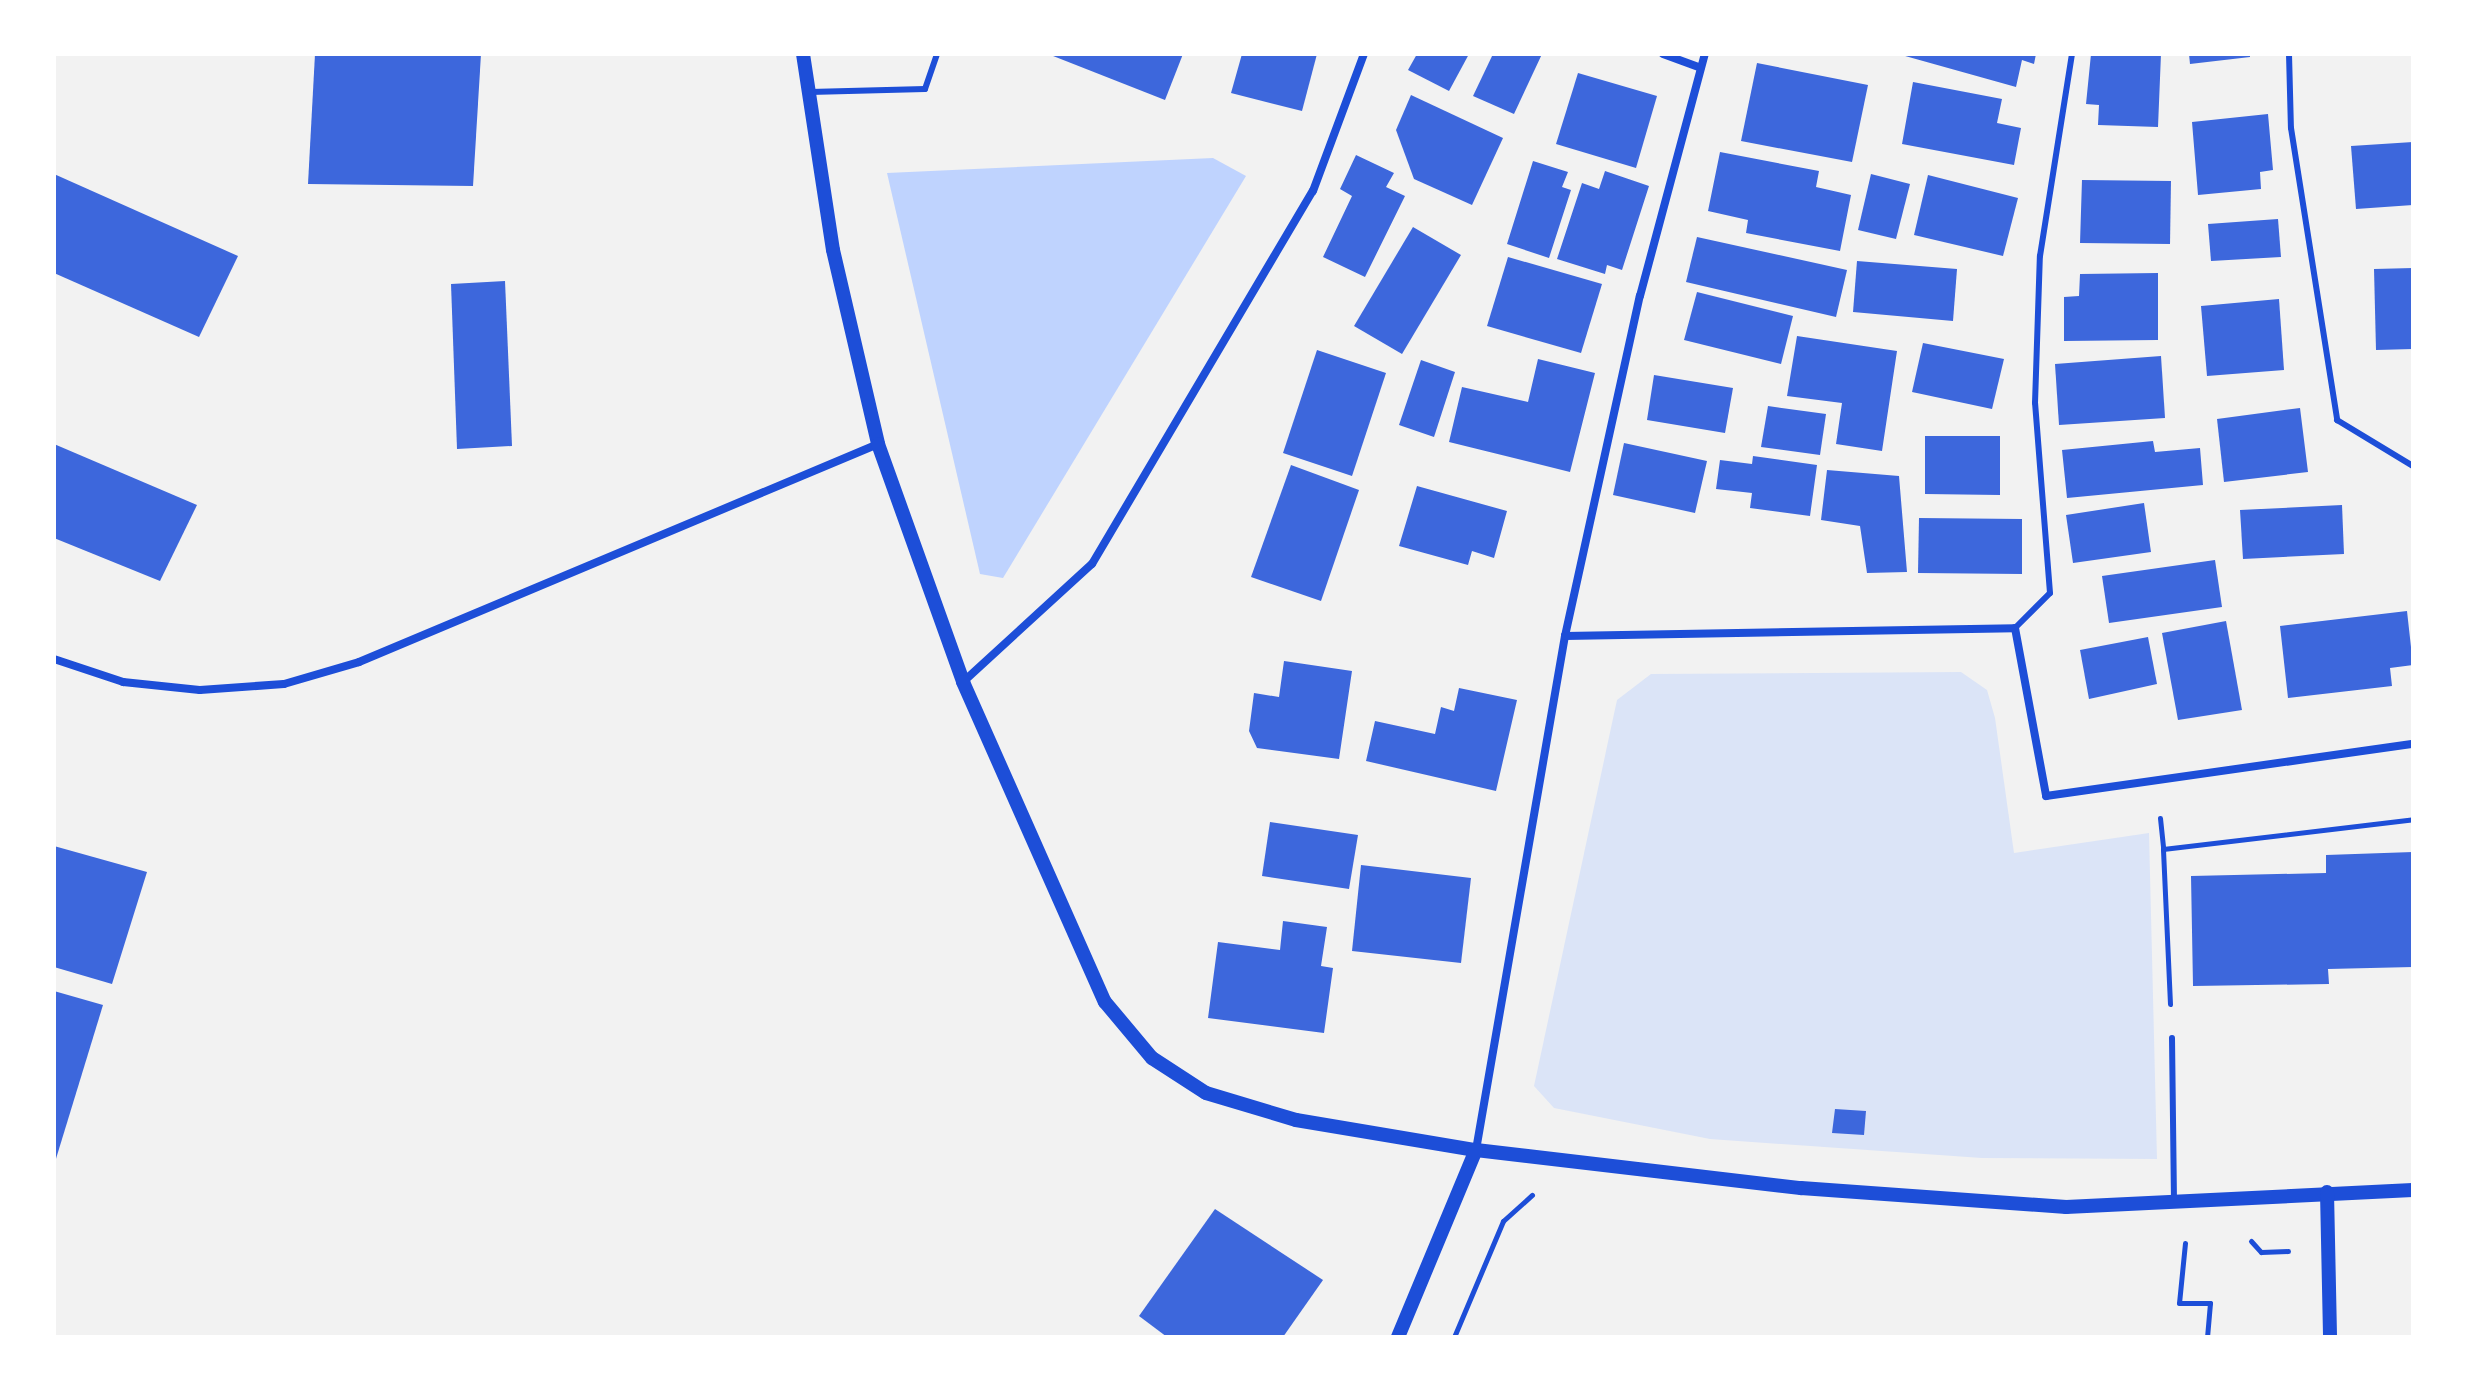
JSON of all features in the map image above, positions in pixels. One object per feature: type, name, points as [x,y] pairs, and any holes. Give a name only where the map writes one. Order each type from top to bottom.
[{"type":"street","points":[[803,54],[833,250],[878,444],[963,682],[1105,1002],[1152,1058],[1206,1093],[1296,1120],[1538,1158],[2051,1206],[2413,1190]]},
{"type":"street","points":[[963,682],[1092,564],[1313,191],[1364,54]]},
{"type":"street","points":[[1663,54],[1701,68]]},
{"type":"street","points":[[1398,1337],[1476,1150],[1565,636],[1637,310],[1705,54]]},
{"type":"street","points":[[54,659],[123,682],[200,690],[284,684],[359,662],[878,444]]},
{"type":"street","points":[[1565,636],[2015,628],[2046,796],[2413,744]]},
{"type":"street","points":[[2327,1192],[2330,1337]]},
{"type":"lane","points":[[808,92],[925,89],[937,54]]},
{"type":"lane","points":[[2015,628],[2050,593],[2035,403],[2038,300],[2072,54]]},
{"type":"lane","points":[[2289,54],[2291,128],[2337,420],[2413,466]]},
{"type":"lane","points":[[2172,1038],[2174,1202]]},
{"type":"path","points":[[2172,1038],[2163,849],[2413,819]]},
{"type":"path","points":[[1454,1337],[1503,1221],[1530,1204],[1538,1158]]},
{"type":"path","points":[[2238,1241],[2253,1241],[2261,1252],[2328,1251]]},
{"type":"path","points":[[2196,1243],[2181,1243],[2179,1303],[2210,1303],[2207,1337]]},
{"type":"shaded area","points":[[1961,672],[1987,690],[1995,718],[2014,853],[2149,833],[2157,1159],[1982,1158],[1710,1139],[1554,1108],[1534,1086],[1617,700],[1651,674]]},
{"type":"water","points":[[1213,158],[1246,176],[1003,578],[980,574],[887,173]]},
{"type":"building","points":[[315,54],[481,54],[473,186],[308,184]]},
{"type":"building","points":[[1048,54],[1183,54],[1165,100]]},
{"type":"building","points":[[1242,54],[1317,54],[1302,111],[1231,93]]},
{"type":"building","points":[[1417,54],[1469,54],[1449,91],[1408,70]]},
{"type":"building","points":[[1493,54],[1542,54],[1514,114],[1473,96]]},
{"type":"building","points":[[1898,54],[2036,54],[2034,64],[2022,60],[2016,87]]},
{"type":"building","points":[[2091,54],[2161,54],[2158,127],[2098,125],[2099,105],[2086,104]]},
{"type":"building","points":[[2189,54],[2250,54],[2250,57],[2190,64]]},
{"type":"building","points":[[1757,63],[1868,85],[1852,162],[1741,141]]},
{"type":"building","points":[[1578,73],[1657,96],[1636,168],[1556,144]]},
{"type":"building","points":[[1913,82],[2002,99],[1997,123],[2021,128],[2014,165],[1902,144]]},
{"type":"building","points":[[1411,95],[1503,138],[1472,205],[1414,179],[1396,130]]},
{"type":"building","points":[[2268,114],[2273,170],[2260,172],[2261,189],[2198,195],[2192,122]]},
{"type":"building","points":[[2413,142],[2413,205],[2356,209],[2351,146]]},
{"type":"building","points":[[1720,152],[1819,171],[1816,187],[1851,195],[1840,251],[1746,233],[1748,220],[1708,211]]},
{"type":"building","points":[[1356,155],[1394,173],[1386,187],[1405,196],[1365,277],[1323,257],[1352,196],[1340,189]]},
{"type":"building","points":[[1533,161],[1568,172],[1562,187],[1571,190],[1549,258],[1507,244]]},
{"type":"building","points":[[1605,171],[1649,186],[1622,270],[1607,265],[1605,274],[1557,259],[1582,183],[1599,189]]},
{"type":"building","points":[[54,174],[238,256],[199,337],[54,273]]},
{"type":"building","points":[[1871,174],[1910,184],[1896,239],[1858,230]]},
{"type":"building","points":[[1928,175],[2018,198],[2003,256],[1914,235]]},
{"type":"building","points":[[2082,180],[2171,181],[2170,244],[2080,243]]},
{"type":"building","points":[[2278,219],[2281,257],[2211,261],[2208,224]]},
{"type":"building","points":[[1413,227],[1461,255],[1402,354],[1354,326]]},
{"type":"building","points":[[1697,237],[1847,270],[1836,317],[1686,282]]},
{"type":"building","points":[[1508,257],[1602,284],[1581,353],[1487,326]]},
{"type":"building","points":[[1857,261],[1957,269],[1953,321],[1853,312]]},
{"type":"building","points":[[2413,268],[2413,349],[2376,350],[2374,269]]},
{"type":"building","points":[[2158,273],[2158,340],[2064,341],[2064,297],[2079,296],[2080,274]]},
{"type":"building","points":[[505,281],[512,446],[457,449],[451,284]]},
{"type":"building","points":[[1697,292],[1793,316],[1781,364],[1684,340]]},
{"type":"building","points":[[2279,299],[2284,370],[2207,376],[2201,306]]},
{"type":"building","points":[[1797,336],[1897,351],[1882,451],[1836,444],[1842,403],[1787,396]]},
{"type":"building","points":[[1923,343],[2004,359],[1992,409],[1912,392]]},
{"type":"building","points":[[1317,350],[1386,373],[1352,476],[1283,453]]},
{"type":"building","points":[[2161,356],[2165,418],[2059,425],[2055,364]]},
{"type":"building","points":[[1538,359],[1595,373],[1570,472],[1449,442],[1462,387],[1528,402]]},
{"type":"building","points":[[1421,360],[1455,372],[1434,437],[1399,425]]},
{"type":"building","points":[[1654,375],[1733,388],[1725,433],[1647,420]]},
{"type":"building","points":[[1768,406],[1826,414],[1820,455],[1761,447]]},
{"type":"building","points":[[2300,408],[2308,472],[2224,482],[2217,419]]},
{"type":"building","points":[[1925,436],[2000,436],[2000,495],[1925,494]]},
{"type":"building","points":[[2153,441],[2155,452],[2200,448],[2203,485],[2067,498],[2062,450]]},
{"type":"building","points":[[1624,443],[1707,461],[1695,513],[1613,495]]},
{"type":"building","points":[[54,444],[197,505],[160,581],[54,538]]},
{"type":"building","points":[[1753,456],[1817,465],[1810,516],[1750,508],[1752,493],[1716,489],[1720,460],[1752,464]]},
{"type":"building","points":[[1291,465],[1359,490],[1321,601],[1251,577]]},
{"type":"building","points":[[1827,470],[1899,476],[1907,572],[1867,573],[1860,526],[1821,520]]},
{"type":"building","points":[[1417,486],[1507,511],[1494,558],[1472,551],[1468,565],[1399,546]]},
{"type":"building","points":[[2144,503],[2151,552],[2073,563],[2066,515]]},
{"type":"building","points":[[2342,505],[2344,554],[2243,559],[2240,510]]},
{"type":"building","points":[[1919,518],[2022,519],[2022,574],[1918,573]]},
{"type":"building","points":[[2215,560],[2222,607],[2109,623],[2102,576]]},
{"type":"building","points":[[2407,611],[2413,665],[2390,668],[2392,686],[2288,698],[2280,626]]},
{"type":"building","points":[[2226,621],[2242,710],[2178,720],[2162,633]]},
{"type":"building","points":[[2148,637],[2157,684],[2089,699],[2080,650]]},
{"type":"building","points":[[1284,661],[1352,671],[1339,759],[1257,748],[1249,731],[1254,693],[1279,697]]},
{"type":"building","points":[[1459,688],[1517,700],[1496,791],[1366,761],[1375,721],[1435,734],[1441,707],[1454,711]]},
{"type":"building","points":[[1270,822],[1358,835],[1349,889],[1262,876]]},
{"type":"building","points":[[54,846],[147,872],[112,984],[54,967]]},
{"type":"building","points":[[2413,852],[2413,967],[2328,969],[2329,984],[2193,986],[2191,876],[2326,873],[2326,855]]},
{"type":"building","points":[[1361,865],[1471,878],[1461,963],[1352,951]]},
{"type":"building","points":[[1283,921],[1327,927],[1321,966],[1333,968],[1324,1033],[1208,1018],[1218,942],[1280,950]]},
{"type":"building","points":[[54,991],[103,1005],[55,1162],[54,1161]]},
{"type":"building","points":[[1835,1109],[1866,1111],[1864,1135],[1832,1133]]},
{"type":"building","points":[[1215,1209],[1323,1280],[1283,1337],[1167,1337],[1139,1316]]}]
